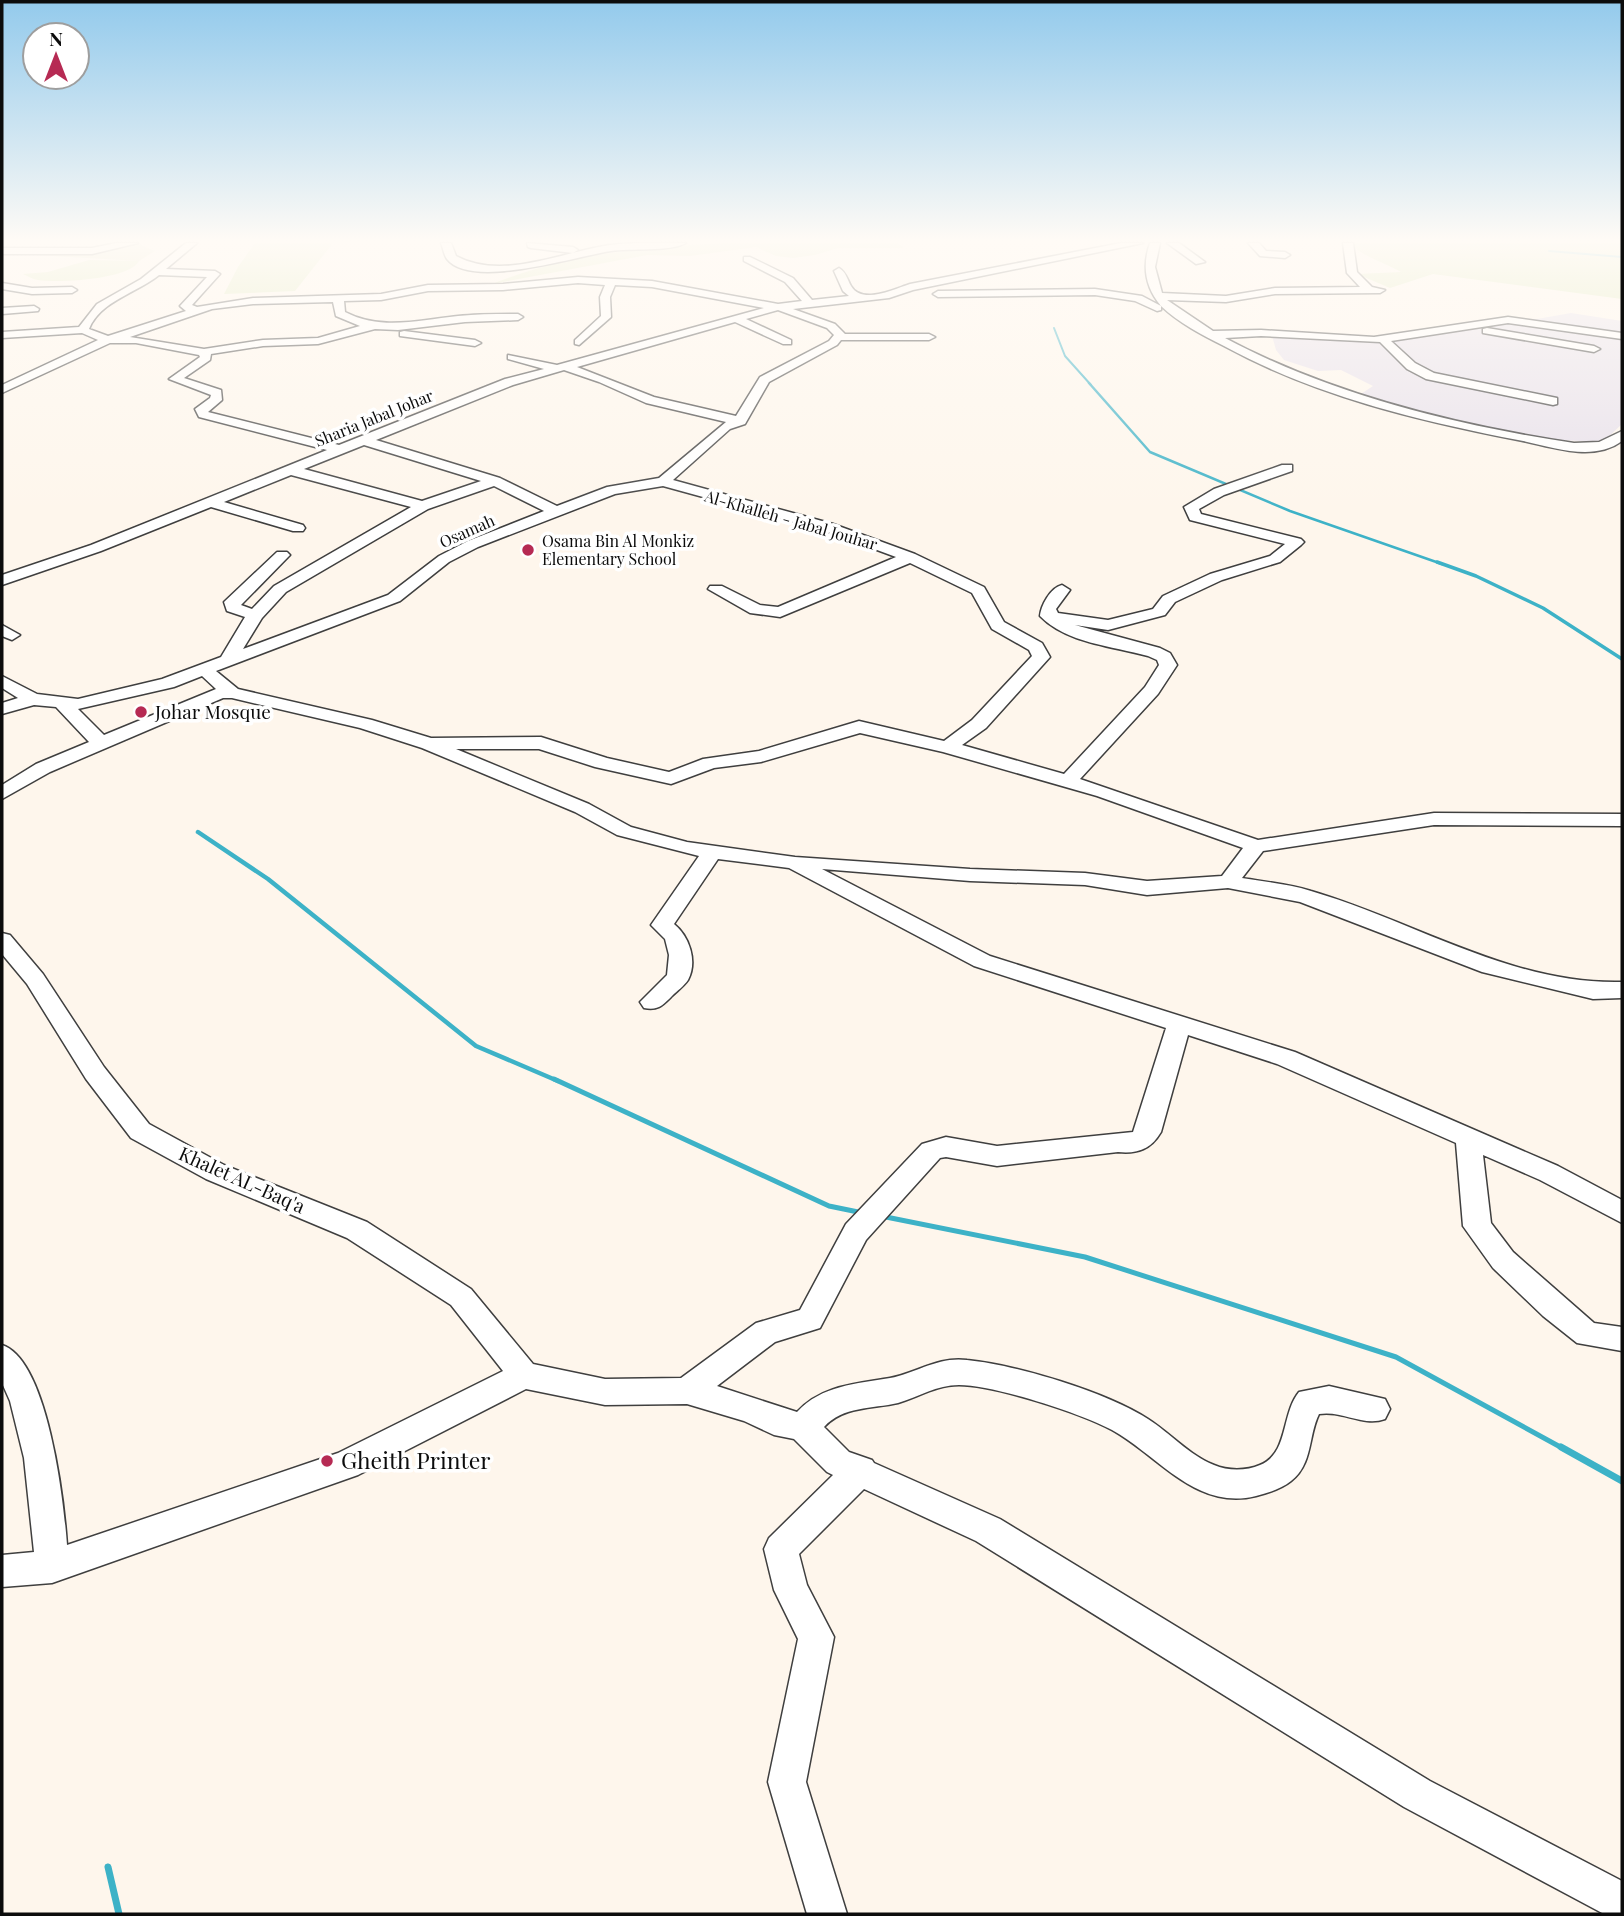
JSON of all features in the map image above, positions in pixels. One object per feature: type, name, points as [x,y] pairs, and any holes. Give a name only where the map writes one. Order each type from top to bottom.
[{"type":"street","points":[[2,335],[44,332]]},
{"type":"street","points":[[89,332],[108,340],[136,340],[204,352],[263,342],[318,341],[351,332]]},
{"type":"street","points":[[2,389],[130,332]]},
{"type":"street","points":[[398,332],[475,343]]},
{"type":"street","points":[[579,342],[589,332]]},
{"type":"street","name":"Sharia Jabal Johar","points":[[2,580],[96,548],[509,382],[692,332]]},
{"type":"street","points":[[766,332],[787,342]]},
{"type":"street","points":[[838,332],[840,337]]},
{"type":"street","points":[[1206,332],[1262,361],[1313,382],[1431,418],[1581,446],[1611,444],[1622,435]]},
{"type":"street","points":[[1210,335],[1261,333],[1342,340],[1383,339],[1422,332]]},
{"type":"street","points":[[1497,332],[1594,349]]},
{"type":"street","points":[[1598,332],[1622,336]]},
{"type":"street","points":[[663,482],[725,426],[740,421],[764,380],[840,337],[929,337]]},
{"type":"street","points":[[1383,339],[1411,366],[1430,376],[1553,401]]},
{"type":"street","points":[[204,352],[206,358],[176,378],[178,381],[217,393],[216,400],[201,409],[203,414],[341,450]]},
{"type":"street","points":[[512,357],[603,379],[650,400],[740,421]]},
{"type":"street","points":[[362,440],[495,481],[557,512],[569,508]]},
{"type":"street","points":[[1048,616],[1108,625],[1158,612],[1169,599],[1216,577],[1275,559],[1296,542],[1195,517],[1191,507],[1219,492],[1287,468]]},
{"type":"street","points":[[290,470],[423,506]]},
{"type":"street","points":[[226,663],[255,615],[281,589],[423,506],[495,481]]},
{"type":"street","name":"Osamah","points":[[2,709],[33,699],[63,704],[83,703],[168,683],[394,598],[453,553],[612,490],[663,482]]},
{"type":"street","name":"Al-Khalleh - Jabal Jouhar","points":[[663,482],[828,527],[910,557],[978,590],[998,625],[1035,647],[1041,654],[1039,662],[979,724],[947,747]]},
{"type":"street","points":[[210,502],[298,528]]},
{"type":"street","points":[[255,615],[233,608],[232,602],[282,555]]},
{"type":"street","points":[[716,589],[756,610],[780,612],[910,557]]},
{"type":"street","points":[[1048,616],[1048,609],[1062,590]]},
{"type":"street","points":[[1048,616],[1071,630],[1154,652],[1164,657],[1168,665],[1152,690],[1068,781]]},
{"type":"street","points":[[205,670],[232,693]]},
{"type":"street","points":[[2,681],[33,699]]},
{"type":"street","points":[[2,793],[43,768],[220,693],[232,693],[365,724],[429,744],[583,807],[624,831],[712,852],[794,863],[971,875],[1085,878],[1147,888],[1228,882],[1306,896],[1490,967],[1593,991],[1622,990]]},
{"type":"street","points":[[63,704],[102,744]]},
{"type":"street","points":[[429,744],[541,743],[602,763],[664,778],[677,777],[710,763],[761,756],[859,727],[947,747],[1068,781],[1256,846],[1434,819],[1622,820]]},
{"type":"street","points":[[1228,882],[1256,846]]},
{"type":"street","points":[[652,1002],[678,977],[680,956],[675,936],[662,925],[712,852]]},
{"type":"street","points":[[794,863],[982,961],[1286,1058],[1549,1173],[1622,1212]]},
{"type":"street","name":"Khalet AL-Baq'a","points":[[2,940],[35,979],[95,1073],[140,1130],[215,1172],[358,1230],[461,1297],[524,1375]]},
{"type":"street","points":[[687,1391],[766,1332],[810,1320],[856,1232],[931,1151],[946,1147],[997,1156],[1118,1142],[1133,1143],[1143,1139],[1148,1132],[1179,1025]]},
{"type":"street","points":[[1468,1137],[1477,1226],[1503,1260],[1553,1307],[1587,1334],[1622,1339]]},
{"type":"street","points":[[2,1358],[9,1366],[27,1410],[48,1501],[52,1567]]},
{"type":"street","points":[[803,1427],[824,1405],[900,1388],[937,1374],[964,1372],[1071,1399],[1137,1429],[1198,1475],[1241,1484],[1267,1478],[1285,1465],[1299,1442],[1303,1412],[1310,1402],[1329,1399],[1374,1409]]},
{"type":"street","points":[[2,1571],[52,1567],[347,1465],[524,1375],[605,1392],[687,1391],[751,1410],[774,1421],[803,1427],[838,1462],[861,1470],[988,1530],[1416,1794],[1622,1902]]},
{"type":"street","points":[[827,1914],[787,1782],[816,1637],[790,1590],[781,1549],[861,1470]]},
{"type":"shaded area","points":[[1271,332],[1362,338],[1413,332],[1622,332],[1622,424],[1603,442],[1556,440],[1443,418],[1361,394],[1373,386],[1341,370],[1318,371],[1284,360],[1276,350]]},
{"type":"waterway","points":[[1056,332],[1065,356],[1091,385]]},
{"type":"waterway","points":[[1089,383],[1150,452],[1290,511],[1442,564]]},
{"type":"waterway","points":[[1437,562],[1476,576],[1543,608],[1622,659]]},
{"type":"waterway","points":[[198,832],[268,879],[476,1046],[558,1081]]},
{"type":"waterway","points":[[554,1079],[829,1206],[863,1213]]},
{"type":"waterway","points":[[881,1216],[1085,1257],[1396,1357],[1564,1449]]},
{"type":"waterway","points":[[1561,1447],[1622,1481]]},
{"type":"waterway","points":[[108,1867],[119,1914]]},
{"type":"place","name":"Osama Bin Al Monkiz Elementary School","points":[[528,550]]},
{"type":"place","name":"Johar Mosque","points":[[141,712]]},
{"type":"place","name":"Gheith Printer","points":[[327,1461]]}]
